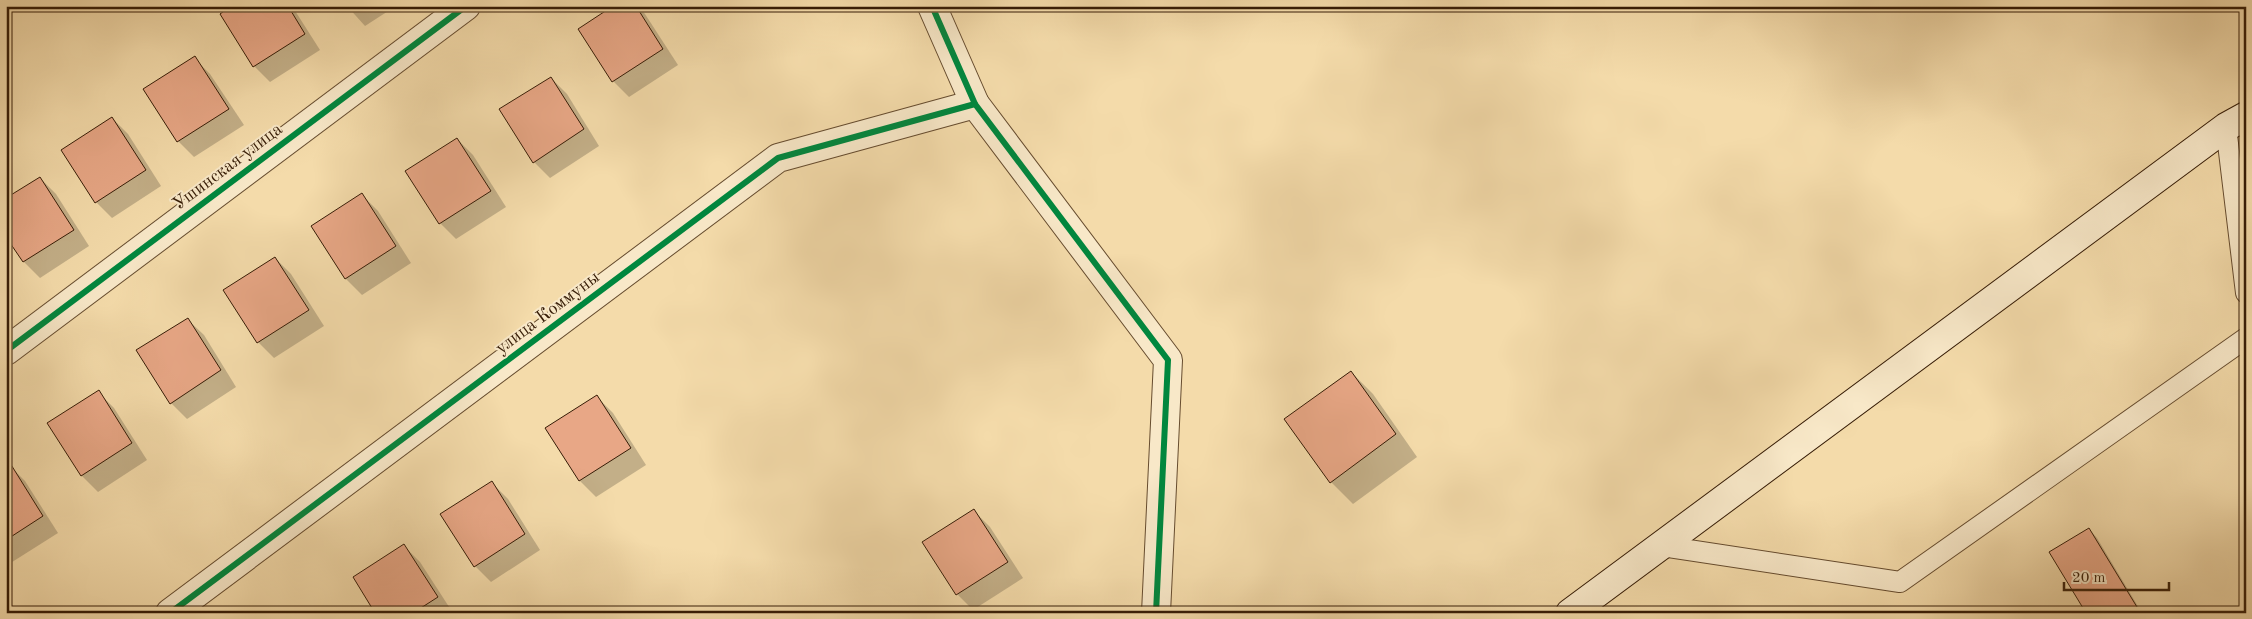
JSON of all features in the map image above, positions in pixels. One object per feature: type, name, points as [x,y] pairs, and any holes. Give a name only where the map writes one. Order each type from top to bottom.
[{"type":"street","name":"Ушинская улица","points":[[6,351],[466,6]]},
{"type":"street","points":[[932,6],[975,104],[1168,360],[1156,613]]},
{"type":"street","points":[[1570,613],[2236,122],[2246,103]]},
{"type":"street","name":"улица Коммуны","points":[[170,613],[778,158],[975,104]]},
{"type":"lane","points":[[2236,122],[2246,293]]},
{"type":"lane","points":[[1662,546],[1900,582],[2246,338]]},
{"type":"building","points":[[231,6],[288,6],[305,34],[253,67],[220,14]]},
{"type":"building","points":[[613,6],[636,6],[663,49],[612,82],[578,29]]},
{"type":"building","points":[[195,56],[229,109],[177,142],[143,89]]},
{"type":"building","points":[[551,77],[584,129],[533,163],[499,109]]},
{"type":"building","points":[[112,117],[146,170],[95,203],[61,150]]},
{"type":"building","points":[[457,138],[491,191],[439,224],[405,171]]},
{"type":"building","points":[[40,177],[74,230],[23,262],[6,237],[6,198]]},
{"type":"building","points":[[362,193],[396,246],[345,279],[311,226]]},
{"type":"building","points":[[275,257],[309,310],[257,343],[223,290]]},
{"type":"building","points":[[188,318],[221,370],[170,404],[136,350]]},
{"type":"building","points":[[1351,371],[1396,434],[1330,483],[1284,419]]},
{"type":"building","points":[[99,390],[132,443],[81,476],[47,423]]},
{"type":"building","points":[[597,395],[631,448],[579,481],[545,428]]},
{"type":"building","points":[[10,463],[43,516],[6,540],[6,465]]},
{"type":"building","points":[[492,481],[525,534],[474,567],[440,514]]},
{"type":"building","points":[[974,509],[1008,562],[956,595],[922,542]]},
{"type":"building","points":[[2089,528],[2140,612],[2086,613],[2049,552]]},
{"type":"building","points":[[404,544],[438,597],[413,613],[375,613],[353,577]]},
{"type":"cycle path","points":[[6,351],[466,6]]},
{"type":"cycle path","points":[[932,6],[975,104],[1168,360],[1156,613]]},
{"type":"cycle path","points":[[170,613],[778,158],[975,104]]}]
